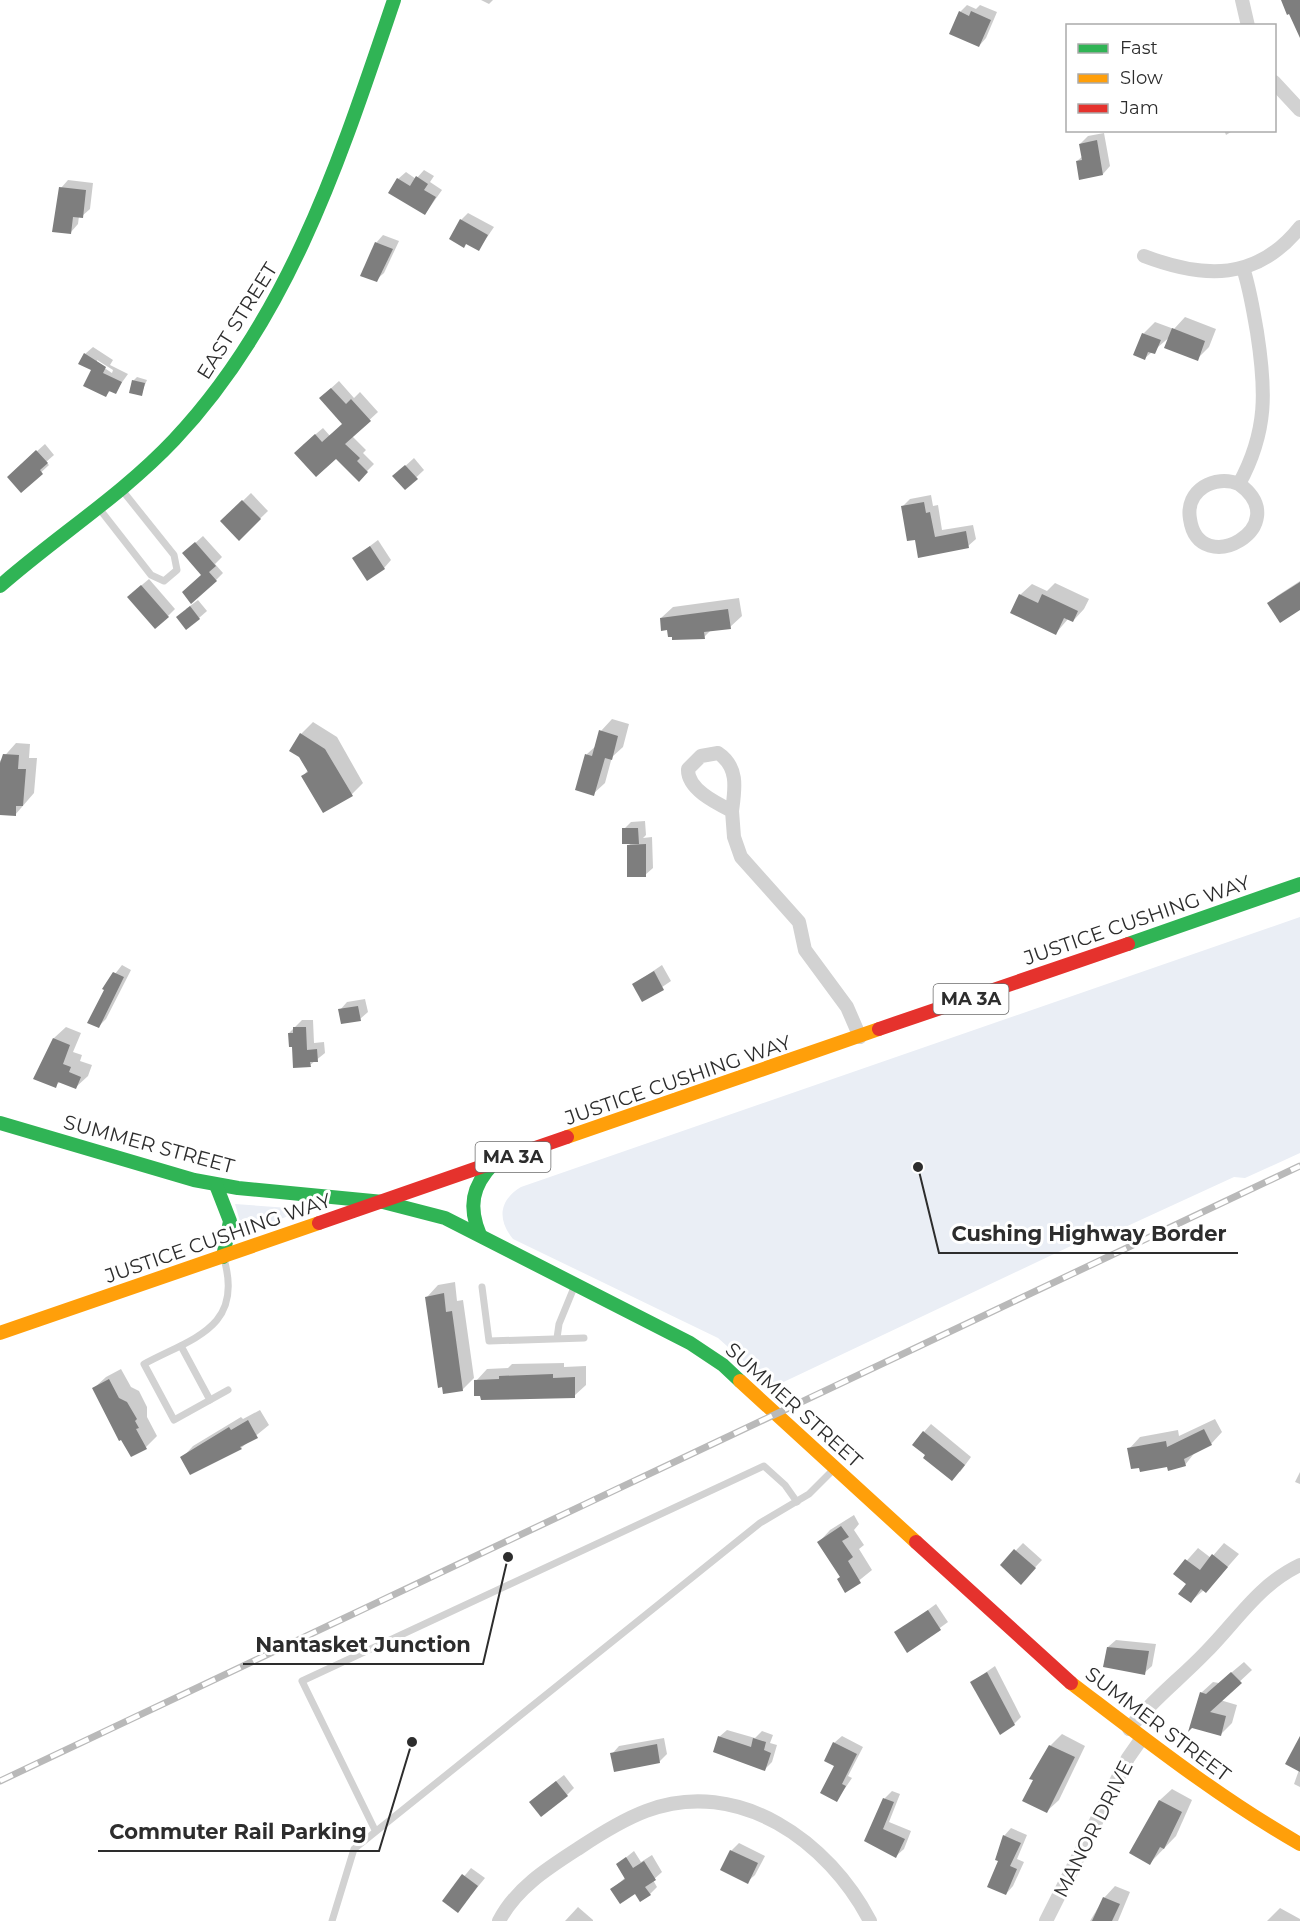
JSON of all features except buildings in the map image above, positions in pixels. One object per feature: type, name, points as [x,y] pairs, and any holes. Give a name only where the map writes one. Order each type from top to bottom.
[{"type":"main road","name":"EAST STREET","points":[[0,586],[120,488],[174,440],[209,401],[256,334],[291,275],[329,188],[394,0]]},
{"type":"main road","name":"JUSTICE CUSHING WAY","points":[[0,1334],[1300,884]]},
{"type":"main road","name":"SUMMER STREET","points":[[0,1122],[216,1185],[383,1202],[445,1218],[667,1330],[717,1361],[753,1391],[1034,1651],[1129,1729],[1222,1797],[1300,1844]]},
{"type":"main road","points":[[480,1235],[474,1224],[471,1200],[482,1175],[493,1164]]},
{"type":"main road","points":[[216,1185],[230,1221],[223,1257]]},
{"type":"street","points":[[1242,0],[1248,24]]},
{"type":"street","points":[[1276,83],[1300,110]]},
{"type":"street","points":[[1144,256],[1195,271],[1224,272],[1244,268],[1274,253],[1300,227]]},
{"type":"street","points":[[1239,484],[1258,441],[1264,399],[1261,356],[1244,268]]},
{"type":"street","points":[[1213,481],[1231,481],[1239,484],[1246,489],[1255,504],[1257,513],[1252,530],[1240,543],[1232,546],[1214,546],[1206,543],[1194,531],[1190,522],[1189,514],[1193,498],[1198,491],[1213,481]]},
{"type":"street","points":[[732,811],[734,837],[744,863],[799,922],[805,950],[847,1007],[860,1037]]},
{"type":"street","points":[[1129,1729],[1159,1695],[1211,1648],[1252,1598],[1286,1572],[1300,1565]]},
{"type":"street","name":"MANOR DRIVE","points":[[1047,1921],[1128,1758],[1142,1738]]},
{"type":"street","points":[[500,1921],[511,1903],[533,1880],[603,1832],[648,1810],[699,1802],[747,1809],[768,1817],[800,1836],[836,1868],[870,1921]]},
{"type":"lane","points":[[98,506],[151,575],[164,581],[172,577],[177,570],[174,555],[120,488]]},
{"type":"lane","points":[[223,1257],[229,1287],[222,1313],[208,1332],[144,1364],[174,1420],[228,1390]]},
{"type":"lane","points":[[557,1338],[561,1318],[576,1283]]},
{"type":"lane","points":[[482,1287],[489,1341],[584,1338]]},
{"type":"lane","points":[[181,1346],[210,1400]]},
{"type":"lane","points":[[375,1830],[302,1681],[764,1466],[785,1485],[797,1502]]},
{"type":"lane","points":[[332,1921],[354,1849],[375,1830],[760,1523],[797,1502],[834,1468]]},
{"type":"shaded area","points":[[1300,917],[1300,1153],[1245,1178],[1234,1177],[1097,1240],[1092,1236],[773,1387],[718,1338],[513,1239],[504,1225],[505,1204],[508,1198],[521,1187]]},
{"type":"shaded area","points":[[235,1204],[303,1209],[303,1211],[243,1232]]},
{"type":"railway","points":[[0,1781],[1300,1166]]},
{"type":"traffic: fast","points":[[0,586],[154,460],[215,392],[250,341],[281,288],[308,232],[354,117],[394,0]]},
{"type":"traffic: fast","points":[[1128,944],[1300,884]]},
{"type":"traffic: fast","points":[[0,1123],[194,1180],[238,1188],[383,1202],[445,1218],[690,1343],[723,1365],[740,1381]]},
{"type":"traffic: fast","points":[[480,1235],[474,1215],[474,1197],[480,1180],[493,1164]]},
{"type":"traffic: fast","points":[[216,1185],[230,1221],[223,1257]]},
{"type":"traffic: slow","points":[[567,1137],[879,1029]]},
{"type":"traffic: slow","points":[[0,1333],[319,1223]]},
{"type":"traffic: slow","points":[[740,1381],[916,1542]]},
{"type":"traffic: slow","points":[[1071,1683],[1211,1787],[1300,1844]]},
{"type":"traffic: jam","points":[[879,1029],[1128,944]]},
{"type":"traffic: jam","points":[[319,1223],[567,1137]]},
{"type":"traffic: jam","points":[[916,1542],[1071,1683]]},
{"type":"place","name":"Cushing Highway Border","points":[[918,1167]]},
{"type":"place","name":"Nantasket Junction","points":[[508,1557]]},
{"type":"place","name":"Commuter Rail Parking","points":[[412,1742]]}]
